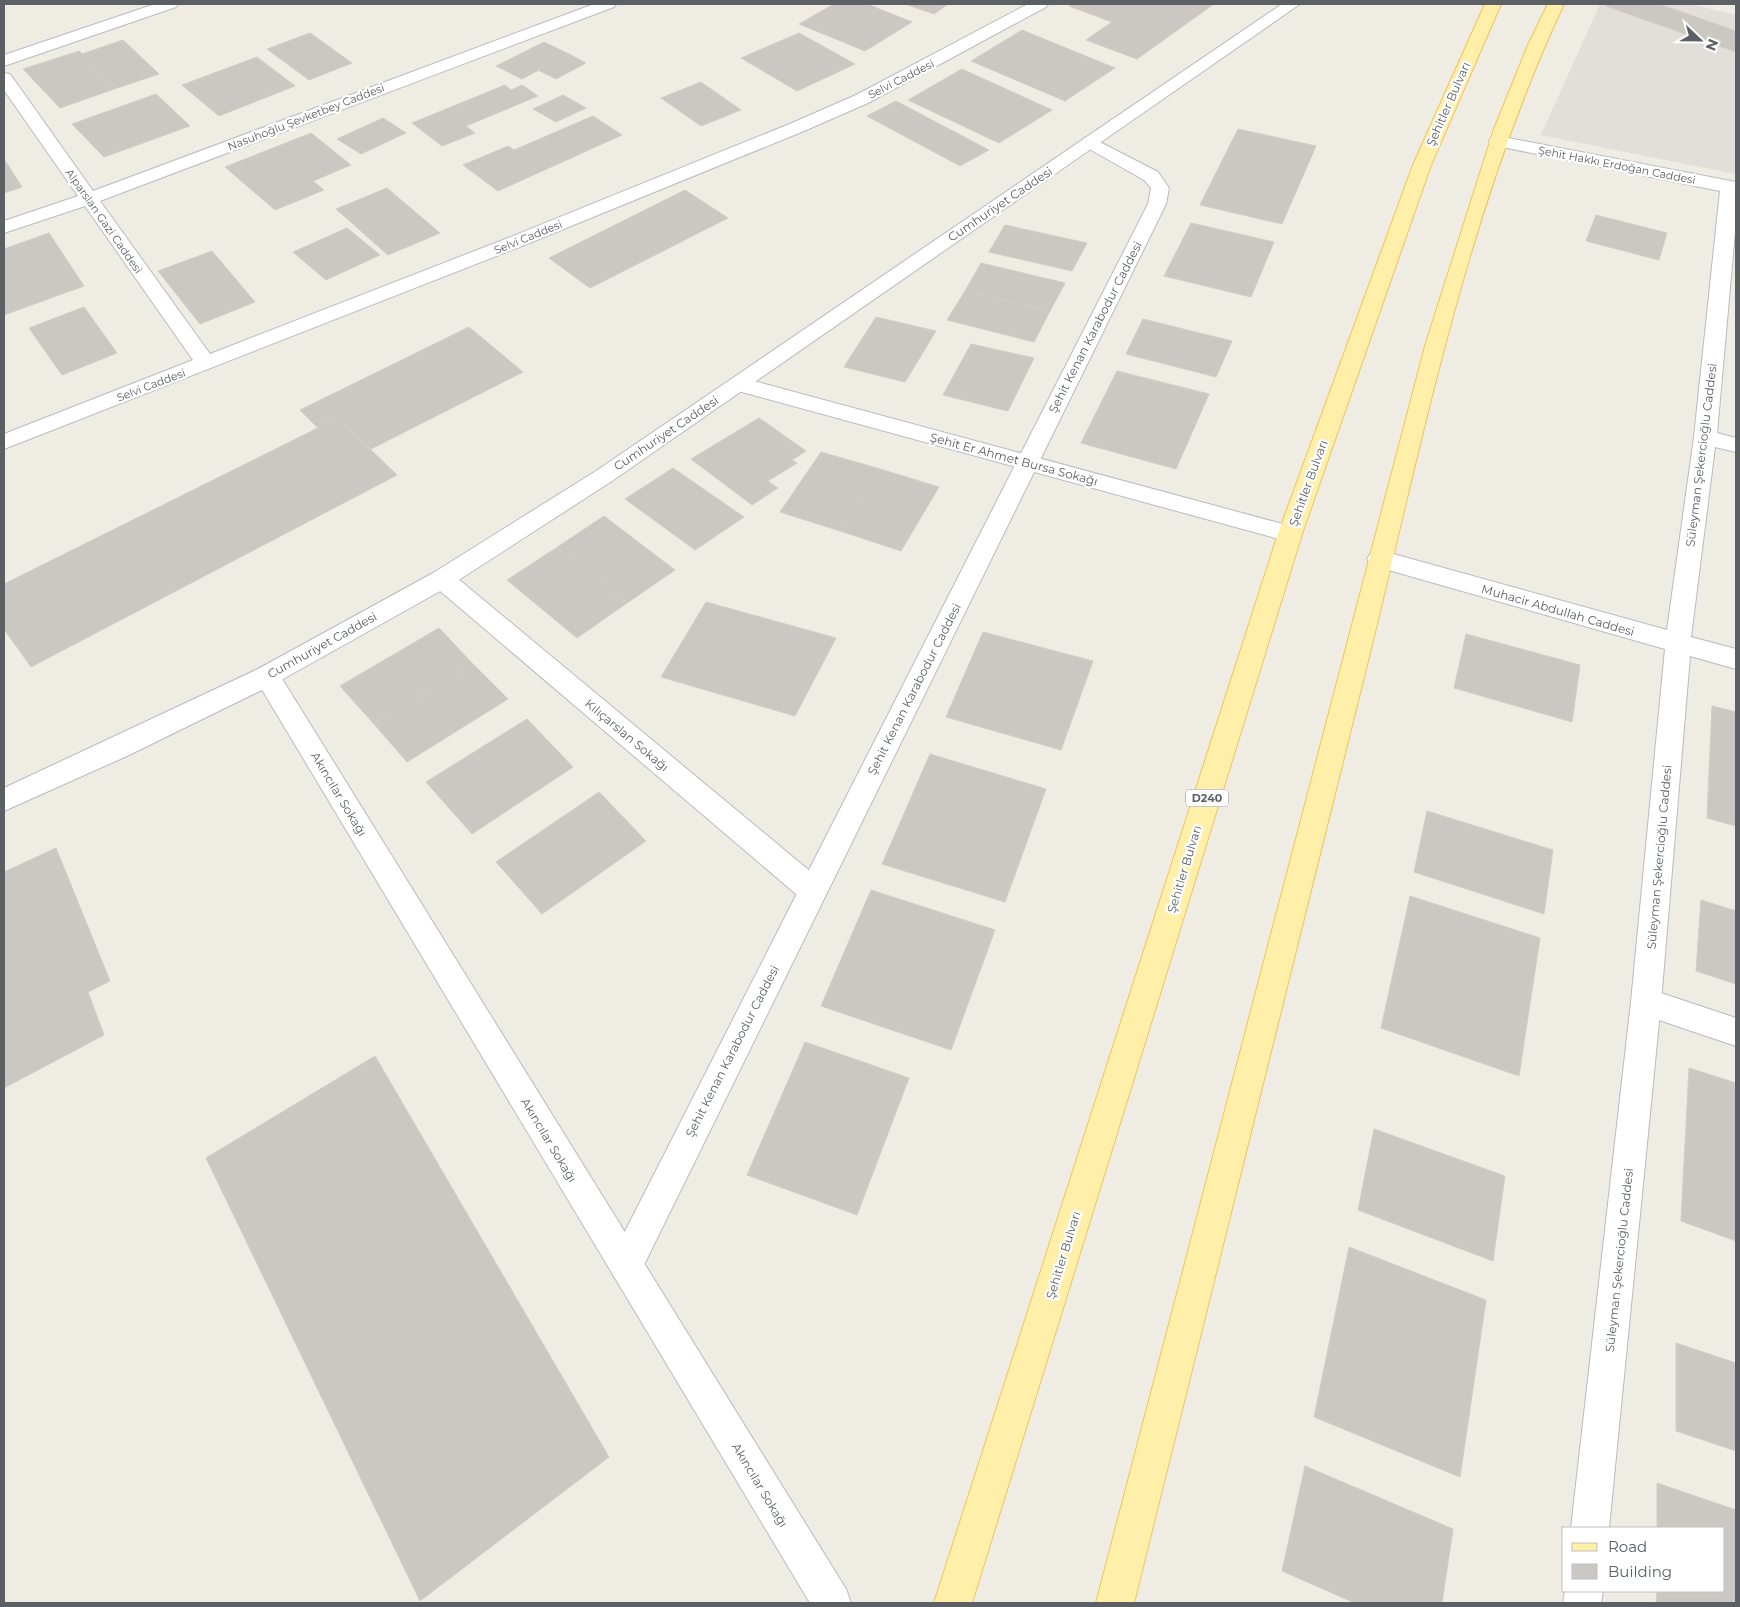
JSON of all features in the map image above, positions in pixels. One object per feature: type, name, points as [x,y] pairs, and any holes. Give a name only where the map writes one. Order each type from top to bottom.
[{"type":"main road","name":"Şehitler Bulvarı","points":[[953,1603],[1290,534],[1422,165],[1493,4]]},
{"type":"main road","points":[[1115,1603],[1435,346],[1498,141],[1520,82],[1556,4]]},
{"type":"street","points":[[4,61],[170,4]]},
{"type":"street","name":"Nasuhoğlu Şevketbey Caddesi","points":[[4,227],[88,199],[608,4]]},
{"type":"street","name":"Selvi Caddesi","points":[[4,442],[515,242],[798,127],[871,95],[1040,4]]},
{"type":"street","name":"Cumhuriyet Caddesi","points":[[4,800],[118,748],[267,676],[442,580],[604,476],[1292,4]]},
{"type":"street","name":"Alparslan Gazi Caddesi","points":[[4,78],[206,364]]},
{"type":"street","name":"Şehit Hakkı Erdoğan Caddesi","points":[[1498,141],[1733,188]]},
{"type":"street","name":"Şehit Kenan Karabodur Caddesi","points":[[626,1265],[1157,204],[1160,188],[1151,176],[1090,142]]},
{"type":"street","name":"Süleyman Şekercioğlu Caddesi","points":[[1590,1527],[1646,1002],[1678,643],[1705,437],[1733,188]]},
{"type":"street","name":"Şehit Er Ahmet Bursa Sokağı","points":[[738,384],[1290,534]]},
{"type":"street","points":[[1705,437],[1736,445]]},
{"type":"street","name":"Muhacir Abdullah Caddesi","points":[[1379,560],[1736,659]]},
{"type":"street","name":"Kılıçarslan Sokağı","points":[[442,580],[813,891]]},
{"type":"street","name":"Akıncılar Sokağı","points":[[267,676],[832,1603]]},
{"type":"street","points":[[1646,1002],[1736,1032]]},
{"type":"shaded area","points":[[1600,4],[1690,4],[1736,15],[1736,174],[1541,135]]},
{"type":"building","points":[[834,4],[867,4],[912,22],[865,51],[799,24]]},
{"type":"building","points":[[905,4],[948,4],[934,14]]},
{"type":"building","points":[[1072,4],[1214,4],[1137,59],[1086,40],[1112,22],[1069,6]]},
{"type":"building","points":[[1608,4],[1659,4],[1736,31],[1736,52],[1606,6]]},
{"type":"building","points":[[1022,30],[1115,68],[1065,101],[971,61]]},
{"type":"building","points":[[310,33],[352,63],[309,80],[267,49]]},
{"type":"building","points":[[799,33],[855,64],[797,91],[741,58]]},
{"type":"building","points":[[123,40],[159,74],[117,88],[82,54]]},
{"type":"building","points":[[544,42],[569,54],[522,79],[496,66]]},
{"type":"building","points":[[79,51],[117,88],[60,108],[23,69]]},
{"type":"building","points":[[569,54],[586,63],[556,79],[538,70]]},
{"type":"building","points":[[257,57],[295,86],[219,116],[182,85]]},
{"type":"building","points":[[962,69],[1052,110],[999,143],[908,100]]},
{"type":"building","points":[[701,82],[741,110],[701,126],[661,98]]},
{"type":"building","points":[[505,85],[511,90],[522,85],[538,96],[466,126],[475,133],[442,146],[412,123]]},
{"type":"building","points":[[156,94],[190,126],[104,157],[72,124]]},
{"type":"building","points":[[563,95],[586,108],[556,122],[533,109]]},
{"type":"building","points":[[896,101],[989,150],[960,166],[867,116]]},
{"type":"building","points":[[593,116],[622,135],[498,191],[463,165],[508,146],[514,150]]},
{"type":"building","points":[[383,118],[406,133],[361,154],[337,139]]},
{"type":"building","points":[[1238,129],[1316,146],[1282,224],[1200,205]]},
{"type":"building","points":[[311,133],[351,165],[313,181],[324,190],[275,210],[225,167]]},
{"type":"building","points":[[4,159],[22,187],[4,193]]},
{"type":"building","points":[[387,188],[440,233],[388,255],[336,209]]},
{"type":"building","points":[[685,190],[728,218],[590,288],[549,258]]},
{"type":"building","points":[[1596,215],[1667,233],[1659,260],[1586,241]]},
{"type":"building","points":[[1191,223],[1274,242],[1251,297],[1164,276]]},
{"type":"building","points":[[1005,225],[1087,243],[1072,271],[989,252]]},
{"type":"building","points":[[347,228],[380,255],[326,280],[293,252]]},
{"type":"building","points":[[49,233],[84,286],[4,315],[4,249]]},
{"type":"building","points":[[212,251],[255,302],[200,324],[158,271]]},
{"type":"building","points":[[981,263],[1065,283],[1050,311],[965,291]]},
{"type":"building","points":[[965,291],[1050,311],[1034,342],[947,320]]},
{"type":"building","points":[[84,307],[117,353],[62,375],[29,328]]},
{"type":"building","points":[[876,317],[936,331],[905,382],[844,367]]},
{"type":"building","points":[[1143,319],[1232,341],[1216,377],[1126,354]]},
{"type":"building","points":[[469,327],[523,372],[371,449],[338,418],[318,428],[300,410]]},
{"type":"building","points":[[971,344],[1034,358],[1008,411],[943,395]]},
{"type":"building","points":[[1117,371],[1209,394],[1176,469],[1081,443]]},
{"type":"building","points":[[338,418],[397,475],[31,667],[4,629],[4,584]]},
{"type":"building","points":[[759,418],[806,451],[792,460],[797,463],[768,481],[778,488],[752,505],[691,459]]},
{"type":"building","points":[[821,452],[880,469],[840,531],[780,512]]},
{"type":"building","points":[[673,468],[744,517],[695,550],[625,499]]},
{"type":"building","points":[[880,469],[939,487],[901,551],[840,531]]},
{"type":"building","points":[[604,516],[675,570],[627,603],[556,548]]},
{"type":"building","points":[[556,548],[627,603],[577,638],[507,580]]},
{"type":"building","points":[[706,602],[836,638],[795,716],[661,677]]},
{"type":"building","points":[[439,628],[473,664],[374,724],[340,686]]},
{"type":"building","points":[[983,632],[1093,661],[1061,750],[946,717]]},
{"type":"building","points":[[1466,634],[1580,665],[1572,722],[1454,688]]},
{"type":"building","points":[[473,664],[508,699],[407,762],[374,724]]},
{"type":"building","points":[[1712,706],[1736,712],[1736,826],[1707,818]]},
{"type":"building","points":[[527,719],[573,767],[472,834],[426,782]]},
{"type":"building","points":[[930,754],[1046,789],[1005,902],[882,864]]},
{"type":"building","points":[[599,792],[646,841],[542,914],[496,862]]},
{"type":"building","points":[[1427,811],[1553,850],[1544,914],[1414,872]]},
{"type":"building","points":[[56,848],[110,981],[88,992],[104,1035],[4,1088],[4,872]]},
{"type":"building","points":[[871,890],[995,930],[951,1050],[821,1006]]},
{"type":"building","points":[[1410,896],[1540,938],[1519,1076],[1381,1028]]},
{"type":"building","points":[[1701,900],[1736,911],[1736,984],[1696,971]]},
{"type":"building","points":[[805,1042],[909,1078],[857,1215],[747,1175]]},
{"type":"building","points":[[375,1056],[609,1457],[420,1601],[206,1158]]},
{"type":"building","points":[[1689,1068],[1736,1083],[1736,1241],[1681,1221]]},
{"type":"building","points":[[1374,1129],[1505,1176],[1493,1261],[1358,1210]]},
{"type":"building","points":[[1349,1247],[1486,1300],[1460,1477],[1314,1417]]},
{"type":"building","points":[[1676,1343],[1736,1363],[1736,1451],[1676,1431]]},
{"type":"building","points":[[1305,1466],[1453,1529],[1442,1603],[1355,1603],[1282,1571]]},
{"type":"building","points":[[1657,1483],[1736,1510],[1736,1603],[1656,1603],[1657,1592],[1725,1592],[1725,1527],[1657,1527]]}]
